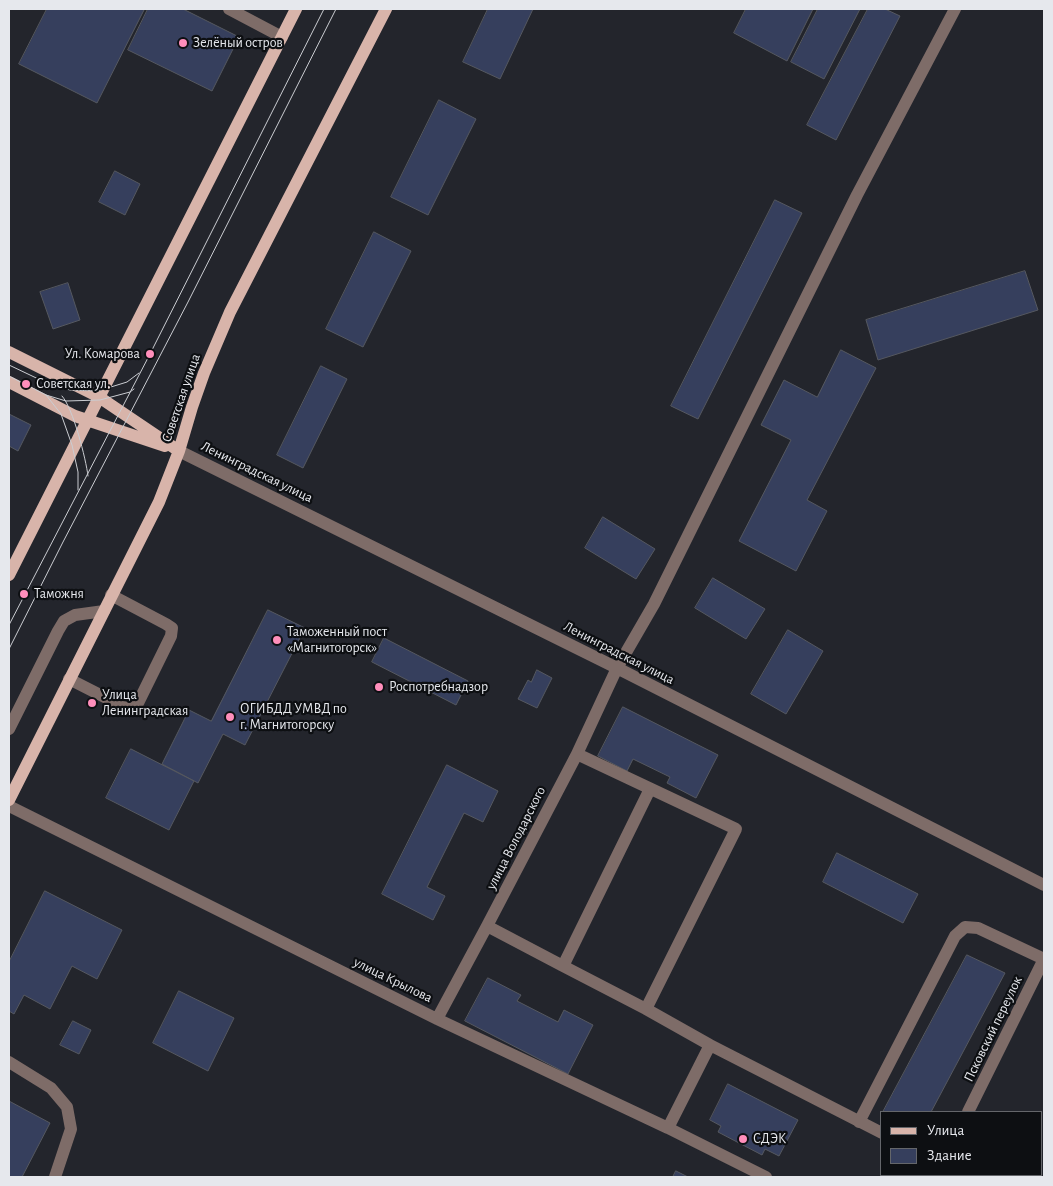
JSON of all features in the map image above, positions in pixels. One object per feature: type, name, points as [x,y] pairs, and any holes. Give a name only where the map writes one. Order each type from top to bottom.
[{"type":"main road","points":[[9,575],[296,9]]},
{"type":"main road","name":"Советская улица","points":[[9,800],[159,502],[179,450],[204,373],[230,312],[386,9]]},
{"type":"main road","name":"Ленинградская улица","points":[[9,352],[99,397],[179,450]]},
{"type":"main road","name":"Ленинградская улица","points":[[9,382],[75,416],[179,450]]},
{"type":"street","points":[[229,9],[282,37]]},
{"type":"street","name":"улица Володарского","points":[[438,1019],[576,754],[617,668],[654,604],[857,195],[955,9]]},
{"type":"street","name":"Ленинградская улица","points":[[179,450],[617,668],[1044,885]]},
{"type":"street","points":[[69,679],[126,708],[133,709],[137,705],[171,636],[172,628],[112,595]]},
{"type":"street","points":[[9,729],[64,621],[75,615],[104,611]]},
{"type":"street","points":[[576,754],[736,830],[646,1009]]},
{"type":"street","points":[[564,966],[650,789]]},
{"type":"street","name":"улица Крылова","points":[[9,806],[438,1019],[668,1128],[766,1177]]},
{"type":"street","points":[[487,926],[646,1009],[710,1045],[880,1132]]},
{"type":"street","points":[[859,1122],[954,936],[965,927],[978,928],[1044,959]]},
{"type":"street","name":"Псковский переулок","points":[[969,1111],[1039,981],[1044,959]]},
{"type":"street","points":[[668,1128],[710,1045]]},
{"type":"street","points":[[9,1062],[51,1088],[67,1107],[71,1130],[55,1177]]},
{"type":"building","points":[[47,9],[144,10],[97,103],[19,64]]},
{"type":"building","points":[[148,9],[183,9],[239,37],[212,91],[128,50]]},
{"type":"building","points":[[488,9],[533,9],[500,79],[463,62]]},
{"type":"building","points":[[746,9],[813,9],[787,61],[734,33]]},
{"type":"building","points":[[818,9],[860,9],[824,79],[791,62]]},
{"type":"building","points":[[868,9],[885,9],[900,16],[836,140],[807,125]]},
{"type":"building","points":[[439,100],[476,119],[428,215],[391,197]]},
{"type":"building","points":[[115,171],[140,184],[125,215],[99,202]]},
{"type":"building","points":[[775,200],[802,213],[698,419],[671,406]]},
{"type":"building","points":[[374,232],[411,251],[363,347],[326,329]]},
{"type":"building","points":[[1025,271],[1038,310],[878,360],[866,320]]},
{"type":"building","points":[[68,283],[80,320],[53,329],[40,292]]},
{"type":"building","points":[[841,350],[876,368],[807,500],[827,511],[796,571],[739,541],[791,440],[761,425],[784,380],[817,397]]},
{"type":"building","points":[[321,366],[347,379],[303,468],[277,455]]},
{"type":"building","points":[[9,414],[31,425],[18,451],[9,446]]},
{"type":"building","points":[[603,517],[655,549],[636,579],[585,548]]},
{"type":"building","points":[[713,578],[765,609],[746,639],[695,608]]},
{"type":"building","points":[[268,610],[305,628],[245,745],[223,734],[198,783],[162,764],[189,710],[211,721]]},
{"type":"building","points":[[788,630],[823,651],[786,714],[751,694]]},
{"type":"building","points":[[384,638],[468,681],[456,705],[372,662]]},
{"type":"building","points":[[537,670],[552,678],[537,708],[518,699],[528,680],[531,682]]},
{"type":"building","points":[[623,707],[718,755],[696,798],[667,783],[670,777],[633,759],[627,771],[598,756]]},
{"type":"building","points":[[131,749],[194,781],[169,830],[106,798]]},
{"type":"building","points":[[447,765],[498,791],[483,822],[464,813],[427,887],[445,896],[433,920],[382,894]]},
{"type":"building","points":[[837,853],[918,894],[903,923],[823,882]]},
{"type":"building","points":[[45,891],[122,930],[97,979],[72,966],[50,1009],[24,995],[14,1014],[9,1011],[9,962]]},
{"type":"building","points":[[967,955],[1005,973],[932,1111],[884,1111]]},
{"type":"building","points":[[488,978],[521,995],[517,1001],[558,1022],[564,1010],[593,1025],[568,1074],[465,1021]]},
{"type":"building","points":[[179,991],[234,1018],[208,1071],[153,1043]]},
{"type":"building","points":[[73,1021],[91,1030],[79,1054],[60,1045]]},
{"type":"building","points":[[728,1084],[798,1120],[779,1156],[765,1149],[762,1155],[718,1132],[721,1126],[710,1120]]},
{"type":"building","points":[[9,1101],[50,1123],[22,1177],[9,1177]]},
{"type":"building","points":[[676,1171],[688,1177],[673,1177]]},
{"type":"tram line","points":[[9,625],[150,354],[324,9]]},
{"type":"tram line","points":[[9,649],[188,302],[336,9]]},
{"type":"tram line","points":[[9,365],[51,385],[70,390],[98,391],[127,382],[139,373]]},
{"type":"tram line","points":[[9,376],[46,395],[66,401],[100,400],[130,392],[134,389]]},
{"type":"tram line","points":[[46,395],[61,414],[72,445],[78,472],[78,490]]},
{"type":"tram line","points":[[62,396],[75,422],[88,476]]},
{"type":"place","name":"Зелёный остров","points":[[183,43]]},
{"type":"place","name":"Ул. Комарова","points":[[150,354]]},
{"type":"place","name":"Советская ул.","points":[[26,384]]},
{"type":"place","name":"Таможня","points":[[24,594]]},
{"type":"place","name":"Таможенный пост «Магнитогорск»","points":[[277,640]]},
{"type":"place","name":"Роспотребнадзор","points":[[379,687]]},
{"type":"place","name":"Улица Ленинградская","points":[[92,703]]},
{"type":"place","name":"ОГИБДД УМВД по г. Магнитогорску","points":[[230,717]]},
{"type":"place","name":"СДЭК","points":[[743,1139]]}]
